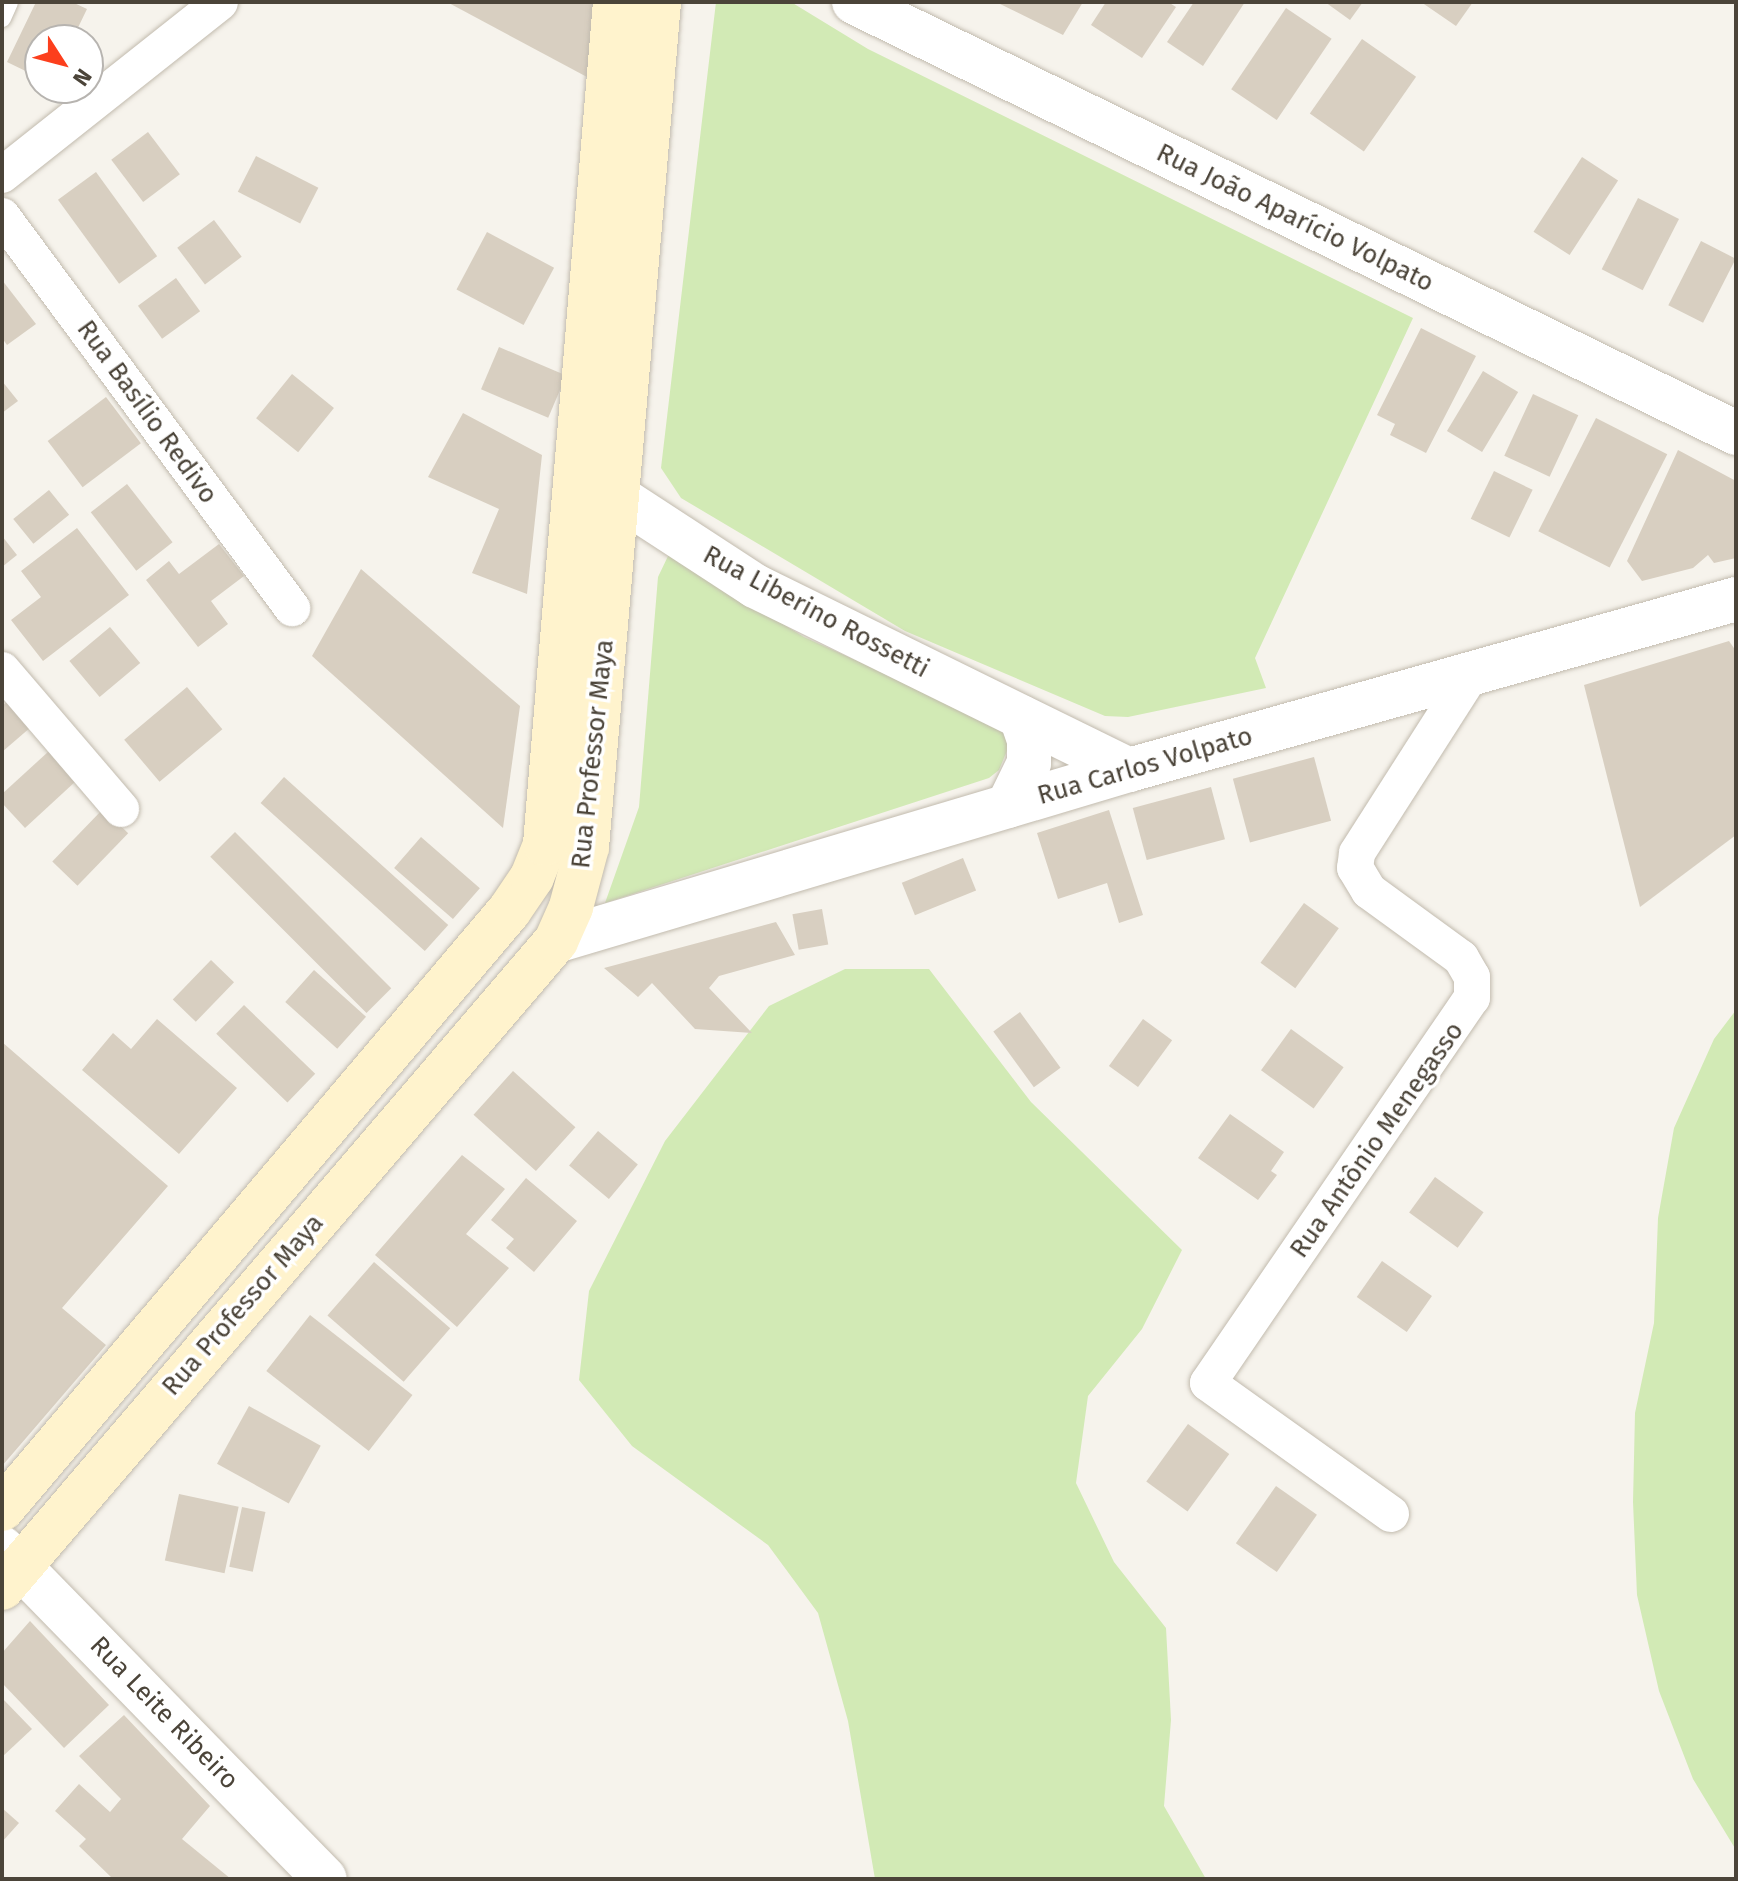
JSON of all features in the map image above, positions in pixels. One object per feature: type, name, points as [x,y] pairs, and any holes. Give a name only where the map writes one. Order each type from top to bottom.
[{"type":"main road","name":"Rua Professor Maya","points":[[2,1509],[509,911],[545,844],[615,2]]},
{"type":"main road","name":"Rua Professor Maya","points":[[8,1567],[186,1372],[556,941],[582,876],[587,847],[659,2]]},
{"type":"main road","points":[[575,480],[617,496]]},
{"type":"main road","points":[[509,911],[556,941]]},
{"type":"main road","points":[[286,1174],[328,1206]]},
{"type":"main road","points":[[145,1340],[186,1372]]},
{"type":"street","points":[[2,175],[220,2]]},
{"type":"street","name":"Rua João Aparício Volpato","points":[[859,3],[1736,433]]},
{"type":"street","name":"Rua Basílio Redivo","points":[[2,216],[292,608]]},
{"type":"street","name":"Rua Liberino Rossetti","points":[[617,496],[755,586],[1129,770]]},
{"type":"street","name":"Rua Carlos Volpato","points":[[556,941],[1129,770],[1736,599]]},
{"type":"street","points":[[2,670],[121,809]]},
{"type":"street","name":"Rua Antônio Menegasso","points":[[1391,1514],[1208,1383],[1472,998],[1472,977],[1461,958],[1369,891],[1355,868],[1357,853],[1472,673]]},
{"type":"street","points":[[1008,806],[1029,763],[1029,740],[1021,717]]},
{"type":"street","name":"Rua Leite Ribeiro","points":[[8,1567],[325,1879]]},
{"type":"lane","points":[[2,18],[9,2]]},
{"type":"green space","points":[[716,2],[791,2],[868,49],[1413,318],[1255,658],[1266,688],[1128,717],[1105,716],[905,631],[681,498],[661,468]]},
{"type":"green space","points":[[669,554],[804,637],[1000,725],[1009,734],[1009,746],[999,770],[989,778],[605,903],[639,807],[658,577]]},
{"type":"green space","points":[[845,969],[929,969],[1031,1102],[1182,1250],[1142,1329],[1088,1396],[1076,1483],[1114,1562],[1166,1628],[1171,1720],[1164,1806],[1206,1879],[875,1879],[848,1721],[818,1613],[768,1545],[632,1446],[579,1380],[589,1291],[665,1141],[769,1006]]},
{"type":"green space","points":[[1736,1010],[1736,1850],[1693,1779],[1659,1691],[1637,1595],[1633,1502],[1635,1413],[1654,1323],[1658,1218],[1674,1128],[1714,1039]]},
{"type":"building","points":[[36,2],[72,2],[87,9],[80,24],[25,24]]},
{"type":"building","points":[[447,2],[596,2],[587,77]]},
{"type":"building","points":[[996,2],[1083,2],[1063,35]]},
{"type":"building","points":[[1106,2],[1168,2],[1176,7],[1142,58],[1091,25]]},
{"type":"building","points":[[1194,2],[1245,2],[1203,66],[1167,42]]},
{"type":"building","points":[[1325,2],[1363,2],[1350,20]]},
{"type":"building","points":[[1421,2],[1473,2],[1456,26]]},
{"type":"building","points":[[1286,8],[1332,39],[1277,120],[1231,89]]},
{"type":"building","points":[[24,27],[24,70],[7,62]]},
{"type":"building","points":[[1362,39],[1416,77],[1364,151],[1310,114]]},
{"type":"building","points":[[148,132],[180,174],[143,202],[111,160]]},
{"type":"building","points":[[256,156],[318,188],[300,223],[238,192]]},
{"type":"building","points":[[1582,157],[1618,180],[1570,255],[1534,232]]},
{"type":"building","points":[[96,172],[157,256],[119,284],[58,200]]},
{"type":"building","points":[[1638,198],[1679,219],[1643,290],[1602,269]]},
{"type":"building","points":[[214,220],[242,257],[205,284],[177,248]]},
{"type":"building","points":[[487,232],[554,268],[524,325],[456,289]]},
{"type":"building","points":[[1701,241],[1736,259],[1703,323],[1668,305]]},
{"type":"building","points":[[176,278],[200,311],[162,339],[138,306]]},
{"type":"building","points":[[2,280],[36,324],[7,345],[2,338]]},
{"type":"building","points":[[1421,328],[1476,356],[1426,453],[1390,435],[1395,424],[1377,415]]},
{"type":"building","points":[[499,347],[566,376],[548,418],[481,389]]},
{"type":"building","points":[[1483,371],[1518,392],[1482,452],[1447,431]]},
{"type":"building","points":[[292,374],[334,408],[298,452],[256,418]]},
{"type":"building","points":[[2,381],[18,401],[2,413]]},
{"type":"building","points":[[1533,394],[1578,415],[1550,477],[1504,456]]},
{"type":"building","points":[[106,397],[141,443],[83,487],[48,441]]},
{"type":"building","points":[[463,413],[542,455],[527,594],[472,573],[499,509],[428,477]]},
{"type":"building","points":[[1596,418],[1667,454],[1610,567],[1538,531]]},
{"type":"building","points":[[1678,450],[1736,481],[1736,558],[1714,563],[1708,555],[1693,568],[1642,581],[1627,561]]},
{"type":"building","points":[[1494,471],[1533,490],[1509,537],[1471,519]]},
{"type":"building","points":[[127,484],[173,542],[136,571],[91,512]]},
{"type":"building","points":[[49,490],[69,515],[33,544],[13,519]]},
{"type":"building","points":[[77,528],[129,595],[43,661],[11,620],[41,597],[21,571]]},
{"type":"building","points":[[2,536],[17,555],[2,567]]},
{"type":"building","points":[[219,544],[244,576],[211,601],[228,624],[198,647],[146,580],[169,561],[179,574]]},
{"type":"building","points":[[361,569],[520,706],[503,828],[312,656]]},
{"type":"building","points":[[110,627],[140,663],[100,697],[69,661]]},
{"type":"building","points":[[1729,641],[1736,651],[1736,835],[1640,907],[1584,685]]},
{"type":"building","points":[[187,687],[222,729],[160,782],[124,740]]},
{"type":"building","points":[[8,701],[31,727],[2,752],[2,706]]},
{"type":"building","points":[[49,751],[76,781],[25,828],[2,803],[2,794]]},
{"type":"building","points":[[1314,757],[1331,821],[1250,842],[1233,779]]},
{"type":"building","points":[[284,777],[448,925],[425,951],[261,803]]},
{"type":"building","points":[[1211,787],[1225,839],[1147,860],[1133,808]]},
{"type":"building","points":[[103,809],[128,833],[77,886],[52,862]]},
{"type":"building","points":[[1109,810],[1143,915],[1119,923],[1107,883],[1058,899],[1037,833]]},
{"type":"building","points":[[235,832],[391,988],[367,1013],[210,857]]},
{"type":"building","points":[[421,837],[480,888],[453,919],[394,868]]},
{"type":"building","points":[[963,858],[976,890],[915,915],[902,883]]},
{"type":"building","points":[[1304,903],[1339,928],[1295,988],[1261,963]]},
{"type":"building","points":[[822,909],[828,944],[799,950],[792,914]]},
{"type":"building","points":[[776,922],[795,955],[719,976],[709,988],[752,1033],[695,1029],[652,983],[638,997],[604,968]]},
{"type":"building","points":[[211,960],[234,982],[196,1022],[173,1000]]},
{"type":"building","points":[[314,970],[366,1017],[337,1049],[285,1002]]},
{"type":"building","points":[[244,1005],[315,1074],[287,1103],[216,1034]]},
{"type":"building","points":[[1020,1012],[1061,1068],[1034,1087],[993,1031]]},
{"type":"building","points":[[157,1019],[237,1088],[179,1154],[82,1070],[113,1033],[131,1049]]},
{"type":"building","points":[[1143,1019],[1172,1040],[1138,1087],[1109,1066]]},
{"type":"building","points":[[1291,1029],[1344,1067],[1314,1108],[1261,1070]]},
{"type":"building","points":[[2,1042],[168,1186],[62,1308],[106,1345],[2,1466]]},
{"type":"building","points":[[513,1071],[575,1127],[536,1171],[474,1115]]},
{"type":"building","points":[[1230,1114],[1284,1152],[1271,1171],[1277,1175],[1258,1200],[1198,1158]]},
{"type":"building","points":[[598,1131],[638,1164],[609,1199],[569,1165]]},
{"type":"building","points":[[462,1155],[505,1189],[466,1234],[509,1268],[457,1327],[375,1255]]},
{"type":"building","points":[[1435,1177],[1484,1212],[1458,1248],[1409,1213]]},
{"type":"building","points":[[526,1178],[577,1221],[534,1272],[506,1248],[514,1239],[491,1220]]},
{"type":"building","points":[[1382,1261],[1432,1296],[1407,1332],[1357,1297]]},
{"type":"building","points":[[374,1262],[450,1328],[404,1382],[327,1316]]},
{"type":"building","points":[[310,1315],[412,1395],[369,1451],[266,1371]]},
{"type":"building","points":[[249,1406],[321,1446],[289,1503],[217,1464]]},
{"type":"building","points":[[1188,1424],[1229,1454],[1188,1511],[1146,1481]]},
{"type":"building","points":[[1276,1486],[1317,1515],[1277,1572],[1236,1543]]},
{"type":"building","points":[[179,1494],[239,1507],[225,1573],[165,1561]]},
{"type":"building","points":[[242,1507],[265,1512],[253,1572],[229,1567]]},
{"type":"building","points":[[30,1621],[109,1705],[64,1748],[2,1683],[2,1653]]},
{"type":"building","points":[[2,1698],[32,1729],[2,1757]]},
{"type":"building","points":[[124,1715],[210,1806],[182,1839],[231,1879],[113,1879],[79,1846],[86,1839],[55,1811],[79,1784],[110,1812],[121,1799],[79,1756]]},
{"type":"building","points":[[2,1808],[19,1823],[2,1842]]}]
